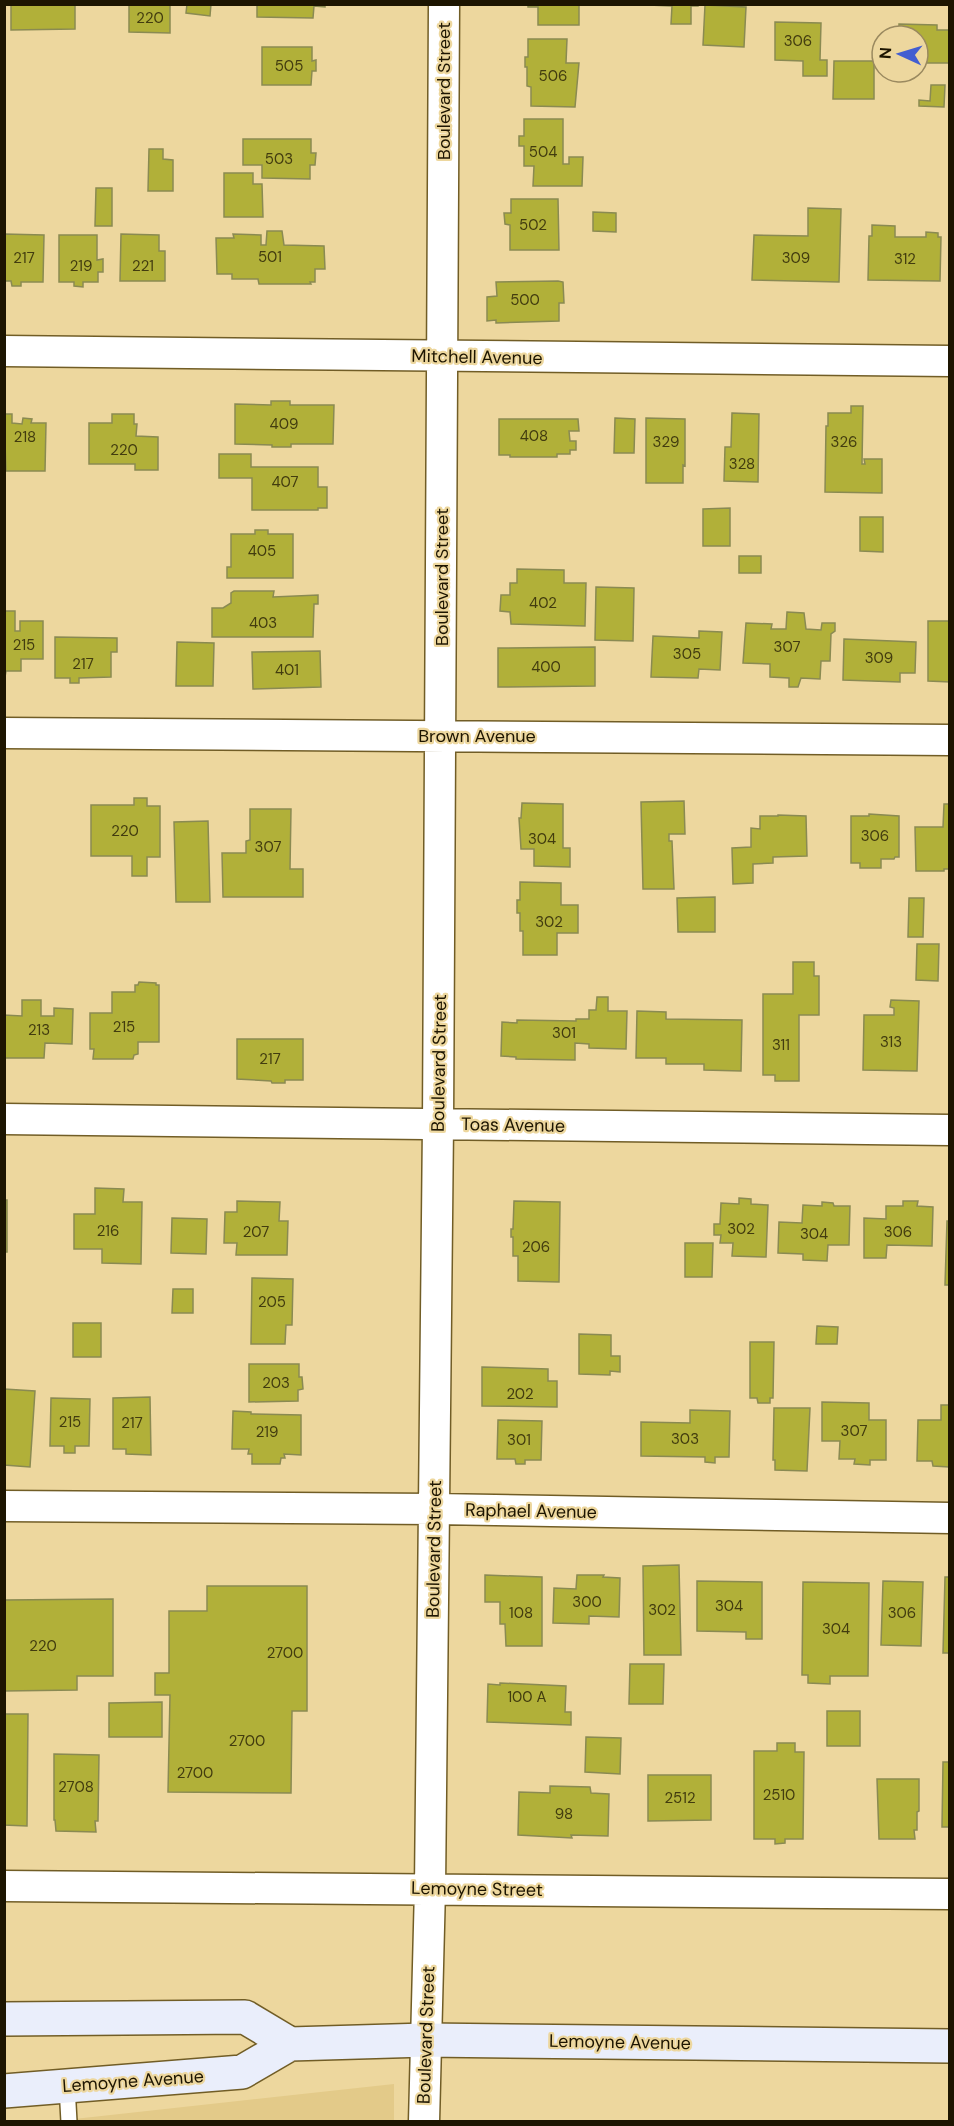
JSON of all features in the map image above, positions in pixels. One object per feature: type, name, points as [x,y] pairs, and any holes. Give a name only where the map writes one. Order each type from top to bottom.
[{"type":"street","name":"Boulevard Street","points":[[424,2121],[430,1888],[435,1509],[442,736],[444,4]]},
{"type":"street","name":"Mitchell Avenue","points":[[4,351],[950,362]]},
{"type":"street","name":"Brown Avenue","points":[[4,733],[950,740]]},
{"type":"street","name":"Toas Avenue","points":[[4,1119],[950,1130]]},
{"type":"street","name":"Raphael Avenue","points":[[4,1506],[435,1509],[950,1518]]},
{"type":"street","name":"Lemoyne Street","points":[[4,1886],[950,1894]]},
{"type":"street","points":[[4,2019],[245,2017],[290,2044]]},
{"type":"street","name":"Lemoyne Avenue","points":[[4,2091],[242,2072],[290,2044],[426,2040],[950,2046]]},
{"type":"lane","points":[[67,2086],[69,2121]]},
{"type":"shaded area","points":[[394,2084],[394,2121],[56,2121]]},
{"type":"building","points":[[11,4],[75,4],[75,29],[11,30]]},
{"type":"building","points":[[129,4],[170,4],[170,33],[129,32]]},
{"type":"building","points":[[187,4],[211,4],[210,16],[186,13]]},
{"type":"building","points":[[257,4],[325,4],[325,7],[314,6],[313,18],[257,17]]},
{"type":"building","points":[[528,4],[579,5],[579,25],[538,25],[538,7],[528,7]]},
{"type":"building","points":[[698,4],[698,6],[691,6],[691,24],[671,24],[672,6],[648,5]]},
{"type":"building","points":[[705,5],[746,7],[744,47],[703,45]]},
{"type":"building","points":[[775,22],[821,23],[820,60],[827,60],[827,76],[803,76],[803,61],[775,60]]},
{"type":"building","points":[[930,25],[937,25],[937,30],[950,30],[950,63],[930,63]]},
{"type":"building","points":[[528,39],[567,39],[566,63],[579,63],[575,107],[531,106],[531,87],[527,86],[527,67],[525,67],[525,57],[528,57]]},
{"type":"building","points":[[262,47],[312,47],[312,61],[316,60],[316,71],[312,71],[311,85],[262,85]]},
{"type":"building","points":[[834,61],[870,61],[870,84],[874,84],[874,99],[833,99]]},
{"type":"building","points":[[931,85],[945,85],[944,107],[919,106],[919,100],[930,101]]},
{"type":"building","points":[[524,119],[563,119],[563,164],[569,164],[569,157],[583,157],[582,186],[533,186],[534,166],[524,166],[524,146],[519,146],[519,136],[524,136]]},
{"type":"building","points":[[243,139],[311,139],[311,153],[316,153],[315,165],[310,165],[310,179],[262,178],[262,165],[243,165]]},
{"type":"building","points":[[149,149],[163,149],[163,159],[173,160],[173,191],[148,191]]},
{"type":"building","points":[[224,173],[253,173],[253,184],[262,184],[263,217],[224,217]]},
{"type":"building","points":[[96,188],[112,188],[112,226],[95,226]]},
{"type":"building","points":[[511,199],[558,199],[559,250],[510,250],[510,225],[505,224],[504,213],[511,213]]},
{"type":"building","points":[[808,208],[841,209],[839,282],[752,280],[754,235],[808,236]]},
{"type":"building","points":[[593,212],[616,213],[616,232],[593,231]]},
{"type":"building","points":[[872,225],[895,226],[895,237],[926,237],[926,232],[938,233],[938,237],[941,237],[940,281],[868,280],[869,236],[872,236]]},
{"type":"building","points":[[267,231],[282,231],[284,245],[324,246],[325,269],[315,269],[315,282],[310,282],[311,284],[259,284],[258,279],[232,279],[232,274],[217,274],[216,238],[234,238],[233,234],[261,235],[261,245],[266,245]]},
{"type":"building","points":[[4,234],[44,235],[43,282],[21,282],[21,286],[12,286],[11,281],[4,281]]},
{"type":"building","points":[[121,234],[159,235],[159,251],[165,251],[165,281],[120,281]]},
{"type":"building","points":[[59,235],[97,235],[97,260],[103,259],[103,272],[98,272],[98,282],[83,282],[83,287],[74,286],[74,282],[59,282]]},
{"type":"building","points":[[496,282],[563,282],[564,303],[559,303],[559,321],[496,323],[496,320],[487,321],[487,297],[497,296]]},
{"type":"building","points":[[271,401],[290,401],[290,405],[334,405],[333,444],[291,444],[291,447],[272,447],[272,445],[235,444],[235,404],[271,405]]},
{"type":"building","points":[[851,406],[863,406],[862,464],[865,464],[864,459],[882,459],[882,493],[825,492],[828,413],[851,413]]},
{"type":"building","points":[[732,413],[759,414],[758,482],[724,481],[725,447],[731,447]]},
{"type":"building","points":[[4,414],[12,414],[12,423],[22,424],[23,418],[32,419],[31,423],[46,423],[45,471],[6,471]]},
{"type":"building","points":[[112,414],[134,414],[134,424],[137,424],[136,436],[158,437],[158,470],[135,470],[135,464],[89,464],[89,423],[112,423]]},
{"type":"building","points":[[615,418],[635,419],[634,453],[614,453]]},
{"type":"building","points":[[646,418],[685,419],[683,483],[646,483]]},
{"type":"building","points":[[499,419],[578,419],[579,431],[569,431],[570,441],[576,441],[576,450],[570,450],[570,454],[557,454],[557,457],[499,455]]},
{"type":"building","points":[[219,454],[251,454],[251,467],[318,467],[318,487],[327,487],[327,508],[252,510],[252,478],[219,478]]},
{"type":"building","points":[[730,508],[730,546],[703,546],[703,509]]},
{"type":"building","points":[[860,517],[883,517],[883,552],[860,551]]},
{"type":"building","points":[[255,530],[268,530],[268,534],[293,534],[293,578],[227,578],[227,567],[231,567],[231,534],[255,534]]},
{"type":"building","points":[[739,556],[761,556],[761,573],[739,573]]},
{"type":"building","points":[[517,569],[564,570],[564,583],[586,583],[585,626],[511,624],[510,612],[500,611],[501,595],[510,595],[510,583],[517,583]]},
{"type":"building","points":[[596,587],[634,588],[633,641],[595,640]]},
{"type":"building","points":[[234,591],[274,591],[273,597],[318,595],[318,604],[314,604],[313,637],[212,637],[212,608],[223,608],[231,603],[231,593]]},
{"type":"building","points":[[4,611],[15,611],[15,631],[20,631],[20,621],[43,621],[43,659],[21,659],[21,671],[6,671],[5,677]]},
{"type":"building","points":[[787,612],[804,613],[806,629],[821,630],[822,623],[835,623],[835,631],[831,634],[830,661],[821,661],[820,679],[801,678],[798,687],[789,687],[789,678],[770,677],[770,664],[743,663],[746,623],[772,624],[771,629],[786,629]]},
{"type":"building","points":[[928,621],[950,621],[950,682],[928,681]]},
{"type":"building","points":[[699,631],[722,632],[720,670],[699,669],[698,678],[651,677],[653,636],[699,638]]},
{"type":"building","points":[[55,637],[117,638],[117,652],[111,652],[111,677],[79,678],[79,683],[70,683],[70,678],[55,678]]},
{"type":"building","points":[[844,639],[916,642],[915,673],[900,673],[900,682],[843,680]]},
{"type":"building","points":[[177,642],[214,643],[213,686],[176,686]]},
{"type":"building","points":[[595,647],[595,686],[498,687],[498,648]]},
{"type":"building","points":[[320,651],[321,687],[253,689],[252,652]]},
{"type":"building","points":[[134,798],[147,798],[147,806],[160,806],[160,857],[147,857],[147,876],[132,876],[132,856],[91,856],[91,805],[134,805]]},
{"type":"building","points":[[684,801],[685,834],[669,834],[669,841],[672,841],[674,889],[643,889],[641,802]]},
{"type":"building","points":[[522,803],[563,804],[563,848],[570,848],[570,867],[534,866],[534,849],[521,849],[519,818],[521,818]]},
{"type":"building","points":[[944,804],[950,804],[950,869],[916,871],[915,827],[943,827]]},
{"type":"building","points":[[250,809],[291,809],[290,869],[303,869],[303,897],[223,897],[222,853],[246,853],[246,841],[250,840]]},
{"type":"building","points":[[869,814],[899,816],[899,857],[881,859],[881,868],[860,868],[860,863],[851,863],[851,816],[869,816]]},
{"type":"building","points":[[760,816],[806,816],[807,856],[773,857],[773,863],[753,864],[753,883],[733,884],[732,848],[751,847],[751,828],[760,829]]},
{"type":"building","points":[[208,821],[210,902],[176,902],[174,822]]},
{"type":"building","points":[[520,882],[561,883],[561,905],[578,905],[578,933],[557,933],[557,955],[523,955],[523,931],[520,931],[520,913],[517,913]]},
{"type":"building","points":[[715,897],[715,932],[678,932],[677,898]]},
{"type":"building","points":[[909,898],[924,898],[923,937],[908,937]]},
{"type":"building","points":[[917,944],[939,944],[938,981],[916,980]]},
{"type":"building","points":[[793,962],[814,962],[814,976],[819,976],[819,1015],[799,1015],[799,1081],[775,1081],[775,1075],[763,1075],[763,994],[793,994]]},
{"type":"building","points":[[139,982],[159,985],[159,1042],[138,1042],[138,1054],[134,1055],[133,1059],[93,1059],[94,1049],[90,1049],[90,1013],[112,1013],[112,992],[135,992],[135,985]]},
{"type":"building","points":[[597,997],[608,997],[608,1011],[627,1011],[626,1049],[589,1048],[589,1044],[575,1043],[575,1060],[516,1059],[516,1057],[501,1056],[502,1022],[589,1019],[589,1010],[596,1010]]},
{"type":"building","points":[[22,1000],[41,1000],[41,1016],[54,1016],[54,1008],[73,1009],[72,1044],[45,1043],[44,1058],[4,1058],[4,1015],[22,1016]]},
{"type":"building","points":[[891,1000],[919,1001],[917,1071],[863,1070],[864,1015],[894,1015],[894,1008],[890,1007]]},
{"type":"building","points":[[637,1011],[666,1012],[666,1019],[742,1020],[741,1071],[704,1070],[704,1064],[666,1064],[666,1058],[636,1058]]},
{"type":"building","points":[[237,1039],[303,1039],[303,1080],[272,1083],[271,1081],[237,1079]]},
{"type":"building","points":[[95,1188],[124,1189],[123,1202],[142,1202],[141,1264],[102,1263],[102,1249],[74,1249],[74,1214],[95,1214]]},
{"type":"building","points":[[739,1198],[751,1199],[751,1204],[768,1205],[766,1257],[732,1256],[733,1243],[720,1243],[721,1235],[714,1235],[714,1224],[720,1224],[721,1203],[739,1204]]},
{"type":"building","points":[[4,1200],[7,1200],[7,1252],[4,1252]]},
{"type":"building","points":[[237,1201],[280,1202],[279,1221],[288,1221],[287,1255],[236,1255],[237,1243],[224,1243],[225,1212],[237,1212]]},
{"type":"building","points":[[514,1201],[560,1202],[559,1282],[518,1281],[518,1256],[513,1256],[513,1237],[511,1237]]},
{"type":"building","points":[[903,1201],[918,1201],[917,1206],[933,1207],[932,1246],[887,1245],[886,1258],[864,1258],[864,1218],[886,1219],[886,1206],[903,1206]]},
{"type":"building","points":[[822,1202],[833,1203],[834,1206],[850,1206],[849,1245],[828,1245],[827,1261],[803,1260],[803,1254],[778,1253],[779,1222],[802,1223],[803,1205],[822,1206]]},
{"type":"building","points":[[172,1218],[207,1219],[206,1254],[171,1253]]},
{"type":"building","points":[[947,1221],[950,1221],[950,1285],[945,1285]]},
{"type":"building","points":[[685,1243],[713,1243],[712,1277],[685,1277]]},
{"type":"building","points":[[252,1278],[293,1279],[292,1325],[286,1325],[285,1344],[251,1344]]},
{"type":"building","points":[[173,1289],[193,1289],[193,1313],[172,1313]]},
{"type":"building","points":[[73,1323],[101,1323],[101,1357],[73,1357]]},
{"type":"building","points":[[817,1326],[838,1327],[837,1344],[816,1344]]},
{"type":"building","points":[[579,1334],[611,1335],[611,1356],[620,1356],[620,1372],[610,1371],[610,1375],[579,1374]]},
{"type":"building","points":[[750,1342],[774,1342],[773,1398],[770,1398],[770,1403],[758,1403],[757,1398],[750,1398]]},
{"type":"building","points":[[249,1364],[299,1364],[299,1377],[302,1377],[303,1389],[298,1390],[298,1401],[249,1402]]},
{"type":"building","points":[[482,1367],[548,1369],[548,1381],[557,1381],[557,1407],[482,1406]]},
{"type":"building","points":[[4,1389],[35,1391],[30,1467],[4,1465]]},
{"type":"building","points":[[150,1397],[151,1455],[126,1454],[126,1449],[113,1449],[113,1398]]},
{"type":"building","points":[[51,1398],[90,1399],[89,1446],[75,1446],[75,1453],[64,1453],[64,1446],[50,1446]]},
{"type":"building","points":[[822,1402],[869,1403],[869,1420],[886,1420],[886,1460],[870,1460],[870,1465],[854,1464],[855,1459],[839,1459],[840,1441],[822,1441]]},
{"type":"building","points":[[941,1405],[950,1405],[949,1467],[933,1466],[932,1461],[917,1461],[918,1420],[941,1420]]},
{"type":"building","points":[[774,1408],[810,1408],[807,1471],[775,1470],[775,1460],[773,1460]]},
{"type":"building","points":[[690,1410],[730,1411],[729,1457],[715,1457],[715,1463],[705,1462],[705,1457],[641,1456],[641,1422],[690,1423]]},
{"type":"building","points":[[233,1411],[251,1412],[251,1414],[301,1415],[301,1455],[284,1454],[285,1458],[281,1458],[280,1464],[252,1464],[252,1454],[248,1454],[249,1449],[232,1449]]},
{"type":"building","points":[[498,1420],[542,1421],[541,1460],[525,1460],[525,1464],[516,1464],[515,1459],[497,1459]]},
{"type":"building","points":[[679,1565],[681,1655],[644,1655],[643,1566]]},
{"type":"building","points":[[485,1575],[542,1577],[542,1646],[506,1646],[505,1624],[500,1624],[500,1602],[485,1602]]},
{"type":"building","points":[[577,1575],[604,1575],[603,1577],[620,1578],[619,1617],[589,1616],[589,1624],[553,1623],[554,1588],[576,1589]]},
{"type":"building","points":[[945,1577],[950,1577],[950,1653],[943,1653]]},
{"type":"building","points":[[697,1581],[762,1582],[762,1639],[746,1639],[746,1632],[697,1631]]},
{"type":"building","points":[[883,1581],[923,1582],[921,1646],[881,1645]]},
{"type":"building","points":[[803,1582],[869,1583],[868,1676],[830,1676],[830,1684],[808,1683],[808,1675],[802,1675]]},
{"type":"building","points":[[207,1586],[307,1586],[307,1711],[292,1711],[291,1793],[168,1792],[170,1695],[155,1695],[155,1673],[169,1673],[169,1611],[207,1611]]},
{"type":"building","points":[[113,1599],[113,1676],[77,1676],[77,1690],[4,1691],[4,1600]]},
{"type":"building","points":[[630,1664],[664,1664],[663,1704],[629,1704]]},
{"type":"building","points":[[500,1683],[566,1686],[565,1712],[571,1712],[571,1725],[487,1722],[488,1684],[500,1685]]},
{"type":"building","points":[[162,1702],[162,1737],[109,1737],[109,1703]]},
{"type":"building","points":[[827,1711],[860,1711],[860,1746],[827,1746]]},
{"type":"building","points":[[4,1714],[28,1714],[27,1826],[4,1825]]},
{"type":"building","points":[[586,1737],[621,1738],[620,1774],[585,1772]]},
{"type":"building","points":[[777,1743],[795,1743],[795,1752],[804,1752],[803,1839],[785,1839],[785,1843],[775,1844],[775,1839],[754,1839],[754,1751],[777,1751]]},
{"type":"building","points":[[54,1754],[99,1755],[96,1832],[56,1831]]},
{"type":"building","points":[[943,1762],[950,1762],[950,1827],[942,1827]]},
{"type":"building","points":[[648,1775],[711,1775],[711,1820],[648,1821]]},
{"type":"building","points":[[877,1779],[919,1779],[919,1811],[917,1812],[917,1830],[914,1830],[915,1839],[879,1839]]},
{"type":"building","points":[[550,1786],[590,1787],[591,1793],[609,1794],[608,1836],[571,1835],[572,1838],[518,1835],[519,1792],[550,1793]]}]
